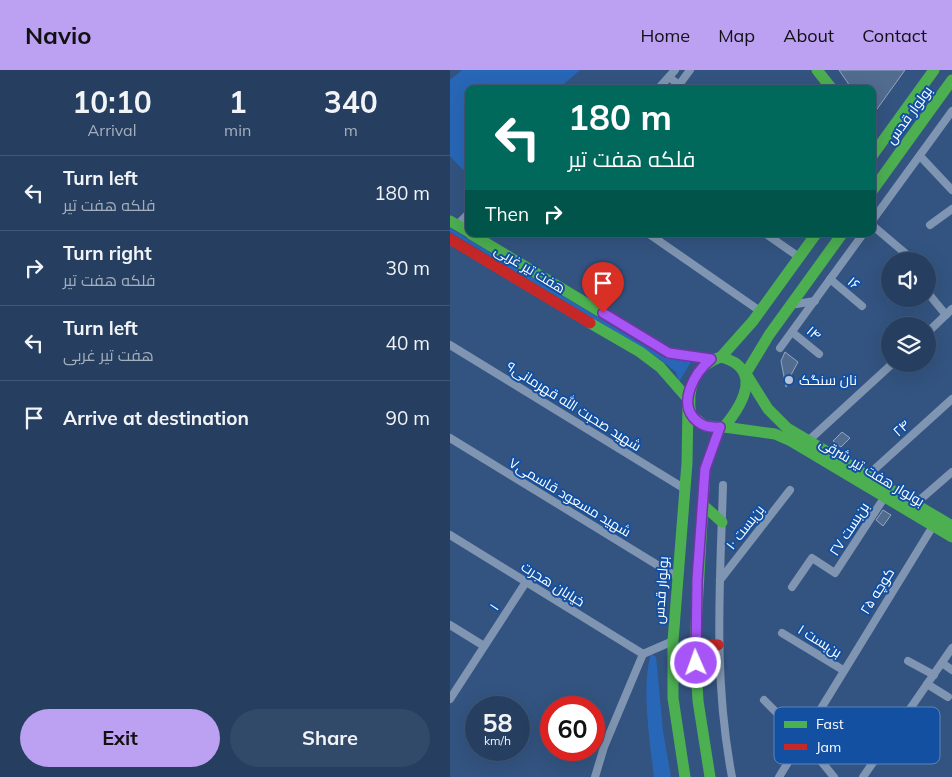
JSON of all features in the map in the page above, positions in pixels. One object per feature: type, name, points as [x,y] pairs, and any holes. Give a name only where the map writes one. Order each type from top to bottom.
[{"type":"main road","points":[[817,70],[829,85]]},
{"type":"main road","name":"بولوار قدس","points":[[876,145],[934,70]]},
{"type":"main road","name":"بولوار قدس","points":[[876,185],[952,80]]},
{"type":"main road","name":"هفت تیر غربی","points":[[453,223],[465,230]]},
{"type":"main road","name":"هفت تیر غربی","points":[[477,237],[669,353],[716,358]]},
{"type":"main road","points":[[722,427],[705,426],[691,415],[688,402],[691,385],[702,366],[716,358],[753,321],[814,237]]},
{"type":"main road","points":[[710,777],[698,701],[695,644],[705,469],[722,427],[733,417],[740,404],[747,375],[769,334],[840,237]]},
{"type":"main road","name":"هفت تیر غربی","points":[[450,239],[640,352],[660,367],[688,402]]},
{"type":"main road","points":[[753,321],[750,331],[753,336],[762,338],[769,334]]},
{"type":"main road","points":[[716,358],[737,362],[747,375]]},
{"type":"main road","name":"بولوار هفت تیر شرقی","points":[[747,375],[768,409],[787,428],[952,526]]},
{"type":"main road","name":"بولوار قدس","points":[[685,777],[673,698],[673,641],[687,463],[688,402]]},
{"type":"main road","name":"بولوار هفت تیر شرقی","points":[[722,427],[775,434],[790,440],[952,537]]},
{"type":"main road","points":[[687,463],[697,460],[703,463],[705,469]]},
{"type":"main road","points":[[703,505],[722,522]]},
{"type":"main road","points":[[695,644],[718,645]]},
{"type":"street","points":[[662,85],[675,70]]},
{"type":"street","points":[[683,85],[690,70]]},
{"type":"street","points":[[669,77],[679,85]]},
{"type":"street","points":[[876,216],[951,115]]},
{"type":"street","points":[[920,156],[952,190]]},
{"type":"street","points":[[930,225],[952,208]]},
{"type":"street","points":[[453,223],[465,216]]},
{"type":"street","points":[[876,228],[904,252]]},
{"type":"street","points":[[653,237],[760,311]]},
{"type":"street","points":[[770,237],[799,257]]},
{"type":"street","points":[[780,348],[862,237]]},
{"type":"street","name":"۱۶","points":[[830,279],[862,306]]},
{"type":"street","points":[[790,305],[815,301]]},
{"type":"street","points":[[936,301],[949,312],[936,324]]},
{"type":"street","name":"۱۴","points":[[792,332],[819,354]]},
{"type":"street","name":"شهید صحبت الله قهرمانی۹","points":[[450,345],[685,489]]},
{"type":"street","points":[[808,441],[883,372]]},
{"type":"street","name":"۲۴","points":[[867,476],[952,399]]},
{"type":"street","name":"شهید مسعود قاسمی۷","points":[[450,438],[677,577]]},
{"type":"street","points":[[914,505],[952,472]]},
{"type":"street","points":[[723,485],[718,645],[724,731],[732,777]]},
{"type":"street","name":"بن‌بست ۱۰","points":[[720,580],[790,490]]},
{"type":"street","name":"بن‌بست ۲۷","points":[[792,587],[812,558],[835,572],[884,498]]},
{"type":"street","name":"کوچه ۲۵","points":[[821,707],[933,526]]},
{"type":"street","name":"خیابان هجرت","points":[[450,534],[643,654]]},
{"type":"street","name":"۱","points":[[450,699],[526,582]]},
{"type":"street","points":[[450,624],[484,646]]},
{"type":"street","name":"بن‌بست ۱","points":[[782,632],[844,670]]},
{"type":"street","points":[[595,777],[604,747],[643,654],[673,641]]},
{"type":"street","points":[[911,707],[952,648]]},
{"type":"street","points":[[908,661],[934,675]]},
{"type":"street","points":[[942,663],[952,670]]},
{"type":"street","points":[[927,684],[948,697]]},
{"type":"street","points":[[764,700],[774,710]]},
{"type":"street","name":"کوچه ۲۵","points":[[779,777],[787,764]]},
{"type":"street","points":[[823,764],[834,777]]},
{"type":"street","points":[[863,777],[872,764]]},
{"type":"shaded area","points":[[462,70],[580,70],[563,85],[465,85],[465,168],[463,170],[450,156],[450,80]]},
{"type":"shaded area","points":[[450,228],[665,358],[691,362],[679,382],[676,372],[657,357],[450,232]]},
{"type":"shaded area","points":[[651,654],[656,657],[663,731],[671,777],[654,777],[646,698],[648,667]]},
{"type":"building","points":[[839,70],[905,70],[876,110],[876,85],[849,85]]},
{"type":"building","points":[[785,352],[798,362],[791,375],[794,378],[786,387],[781,361]]},
{"type":"building","points":[[842,432],[850,438],[841,447],[833,441]]},
{"type":"building","points":[[883,510],[891,515],[883,526],[876,520]]},
{"type":"traffic: fast","points":[[817,70],[829,85]]},
{"type":"traffic: fast","points":[[876,150],[934,70]]},
{"type":"traffic: fast","points":[[876,185],[952,80]]},
{"type":"traffic: fast","points":[[450,221],[465,230]]},
{"type":"traffic: fast","points":[[476,237],[669,353],[711,359]]},
{"type":"traffic: fast","points":[[721,357],[753,321],[814,237]]},
{"type":"traffic: fast","points":[[746,373],[769,335],[840,237]]},
{"type":"traffic: fast","points":[[590,323],[640,352],[660,367],[688,399]]},
{"type":"traffic: fast","points":[[721,357],[734,362],[742,369],[746,378],[746,387],[738,407],[724,427],[705,426],[691,415],[691,387],[699,372],[712,361],[721,357]]},
{"type":"traffic: fast","points":[[748,377],[768,409],[787,428],[952,526]]},
{"type":"traffic: fast","points":[[685,777],[673,698],[673,641],[687,463],[688,404]]},
{"type":"traffic: fast","points":[[710,777],[698,701],[695,644],[705,469],[720,427]]},
{"type":"traffic: fast","points":[[724,427],[775,434],[791,441],[952,537]]},
{"type":"traffic: fast","points":[[703,505],[722,522]]},
{"type":"traffic: jam","points":[[450,239],[590,323]]},
{"type":"traffic: jam","points":[[695,644],[718,645]]},
{"type":"place","name":"نان سنگک","points":[[789,380]]},
{"type":"route","points":[[603,313],[669,353],[711,359],[702,366],[691,385],[688,396],[691,415],[697,421],[705,426],[720,427],[705,469],[697,580],[696,663]]}]
